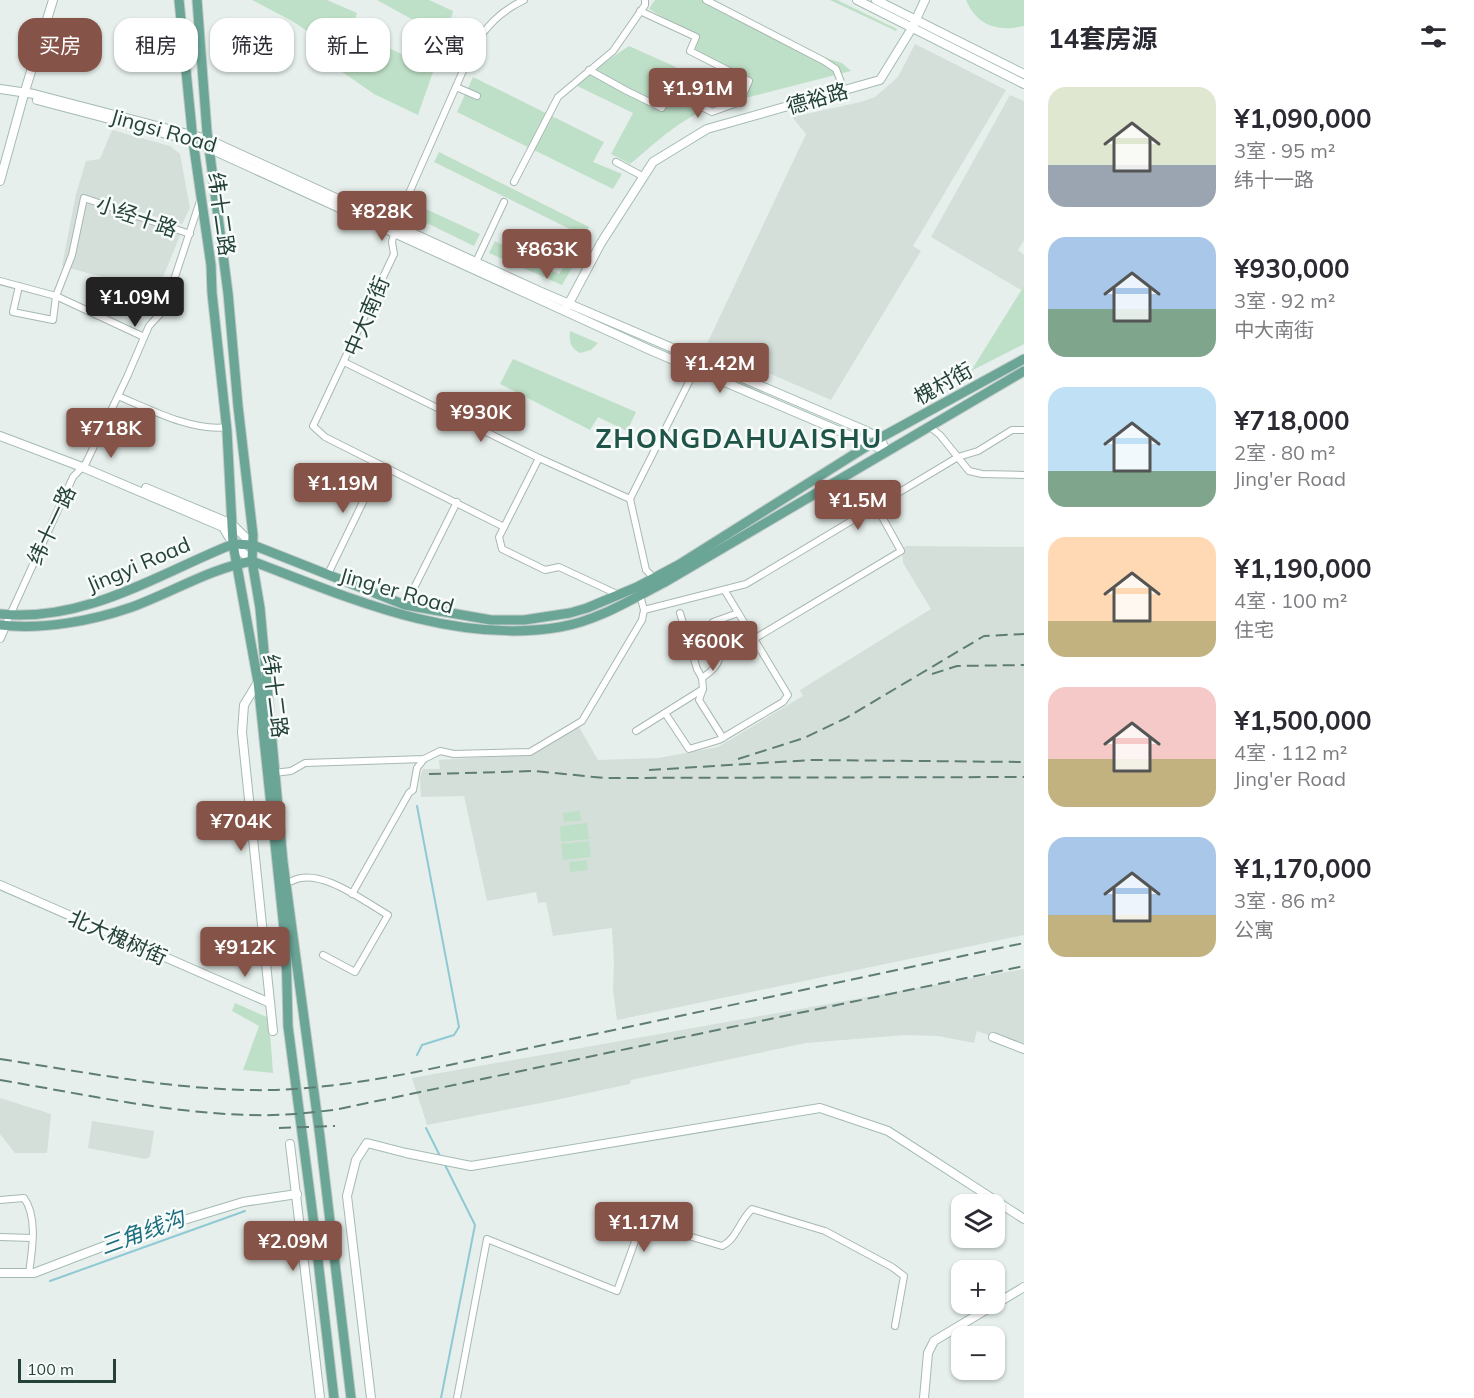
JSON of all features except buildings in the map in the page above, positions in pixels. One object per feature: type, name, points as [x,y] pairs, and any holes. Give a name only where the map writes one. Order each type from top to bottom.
[{"type":"main road","name":"纬十二路","points":[[178,0],[193,138],[212,265],[212,292],[226,427],[233,544],[258,682],[286,948],[288,1026],[334,1398]]},
{"type":"main road","name":"纬十二路","points":[[197,0],[207,139],[228,293],[253,545],[252,561],[260,608],[283,862],[320,1137],[351,1398]]},
{"type":"main road","name":"槐村街","points":[[880,438],[1024,359]]},
{"type":"main road","name":"槐村街","points":[[886,451],[1024,371]]},
{"type":"main road","name":"Jing'er Road","points":[[253,545],[405,605],[491,620],[525,620],[570,614],[619,595],[651,579],[737,529],[880,438]]},
{"type":"main road","name":"Jing'er Road","points":[[252,561],[375,607],[435,623],[503,631],[560,627],[574,624],[665,582],[886,451]]},
{"type":"main road","name":"Jingyi Road","points":[[5,614],[41,614],[101,602],[233,544],[253,545]]},
{"type":"main road","name":"Jingyi Road","points":[[3,625],[42,625],[99,616],[132,607],[203,576],[236,564],[252,561]]},
{"type":"street","points":[[0,181],[53,0]]},
{"type":"street","name":"中大南街","points":[[524,0],[499,14],[483,31],[473,48],[394,229],[394,254],[344,362],[539,458],[630,499]]},
{"type":"street","points":[[706,0],[824,61],[836,69],[844,90]]},
{"type":"street","points":[[857,0],[914,23],[1024,74]]},
{"type":"street","points":[[876,0],[1024,84]]},
{"type":"street","name":"德裕路","points":[[567,308],[601,243],[653,162],[707,129],[880,80],[925,0]]},
{"type":"street","points":[[514,182],[558,97],[589,70],[613,51],[625,37],[645,4],[696,37],[690,51],[749,81],[740,102],[712,112],[670,92],[662,108],[589,70]]},
{"type":"street","points":[[456,87],[477,96]]},
{"type":"street","name":"Jingsi Road","points":[[0,89],[193,138],[207,139],[394,229],[567,308],[880,438]]},
{"type":"street","name":"Jingsi Road","points":[[193,138],[209,150],[476,262],[695,370],[886,451]]},
{"type":"street","points":[[616,162],[644,177]]},
{"type":"street","name":"小经十路","points":[[56,296],[72,255],[84,198],[190,234]]},
{"type":"street","name":"纬十一路","points":[[3,625],[5,614],[13,612],[15,603],[73,477],[84,465],[149,326],[161,313],[167,301],[201,198]]},
{"type":"street","points":[[476,262],[504,202]]},
{"type":"street","points":[[0,281],[56,296],[144,337]]},
{"type":"street","points":[[19,286],[13,312],[53,320],[56,296]]},
{"type":"street","points":[[344,362],[313,426],[325,437],[504,527]]},
{"type":"street","points":[[651,579],[651,575],[646,570],[630,499],[695,370]]},
{"type":"street","points":[[118,396],[176,419],[216,429],[226,427]]},
{"type":"street","points":[[930,426],[969,471],[982,474],[1024,475]]},
{"type":"street","points":[[644,610],[746,585],[958,457],[978,451],[1012,430],[1024,430]]},
{"type":"street","name":"Jing'er Road","points":[[0,431],[232,524],[253,545]]},
{"type":"street","name":"Jing'er Road","points":[[0,436],[84,465],[223,527],[233,544],[252,561]]},
{"type":"street","points":[[880,438],[886,451]]},
{"type":"street","points":[[539,458],[499,537],[502,549],[545,570],[559,567],[619,595]]},
{"type":"street","points":[[328,574],[381,465]]},
{"type":"street","points":[[405,605],[457,502]]},
{"type":"street","points":[[754,639],[901,551],[876,506]]},
{"type":"street","points":[[665,713],[689,749],[702,747],[723,738],[783,702],[788,695],[725,591]]},
{"type":"street","points":[[274,772],[291,771],[305,763],[424,759],[440,751],[454,754],[531,752],[582,721],[642,620],[644,610],[640,594]]},
{"type":"street","points":[[680,612],[697,669],[702,678],[703,689],[699,700],[723,738]]},
{"type":"street","points":[[702,678],[715,669],[720,657],[709,627],[713,622],[738,613]]},
{"type":"street","points":[[0,638],[3,625]]},
{"type":"street","points":[[258,682],[244,705],[242,732],[273,1031]]},
{"type":"street","points":[[636,731],[703,689]]},
{"type":"street","points":[[352,894],[413,790],[417,768],[424,759]]},
{"type":"street","points":[[292,881],[317,877],[388,915],[355,972],[323,955]]},
{"type":"street","name":"北大槐树街","points":[[0,885],[270,1004]]},
{"type":"street","points":[[993,1037],[1024,1049]]},
{"type":"street","points":[[371,1398],[347,1204],[348,1187],[356,1160],[367,1143],[471,1166],[819,1108],[888,1131],[1024,1220]]},
{"type":"street","points":[[290,1144],[320,1398]]},
{"type":"street","points":[[0,1273],[34,1273],[128,1237],[243,1202],[297,1194]]},
{"type":"street","points":[[0,1200],[24,1198],[29,1204],[32,1238],[29,1273]]},
{"type":"street","points":[[457,1398],[487,1239],[617,1291],[642,1222],[722,1246],[728,1243],[752,1209],[825,1231],[892,1267],[904,1276],[895,1326]]},
{"type":"street","points":[[0,1237],[32,1238]]},
{"type":"street","points":[[924,1398],[928,1353],[934,1341],[1024,1287]]},
{"type":"shaded area","points":[[915,44],[1006,90],[913,246],[921,251],[831,400],[706,346],[806,134],[792,117],[875,97],[898,77]]},
{"type":"shaded area","points":[[1010,95],[1024,101],[1024,240],[1018,250],[1024,255],[1024,286],[1021,290],[931,237]]},
{"type":"shaded area","points":[[112,130],[170,146],[180,154],[190,208],[182,224],[87,197],[181,233],[157,292],[62,266],[76,194],[86,161],[100,159]]},
{"type":"shaded area","points":[[906,546],[1024,547],[1024,935],[617,1020],[613,990],[612,928],[553,936],[546,902],[538,903],[536,892],[487,901],[464,796],[421,797],[420,777],[423,769],[440,769],[439,760],[534,754],[579,727],[598,760],[659,758],[718,747],[803,696],[800,690],[931,609],[903,563],[902,549]]},
{"type":"shaded area","points":[[1024,969],[1024,1047],[977,1031],[974,1043],[938,1036],[906,1035],[806,1043],[631,1080],[630,1084],[427,1125],[412,1078]]},
{"type":"shaded area","points":[[0,1098],[51,1114],[47,1153],[15,1153],[0,1134]]},
{"type":"shaded area","points":[[92,1121],[154,1131],[150,1157],[145,1159],[88,1148]]},
{"type":"green space","points":[[252,0],[327,0],[357,13],[356,18],[306,18],[306,30],[294,22],[294,18],[286,18]]},
{"type":"green space","points":[[377,0],[429,0],[453,11],[451,18],[410,18]]},
{"type":"green space","points":[[655,0],[702,0],[820,56],[842,63],[851,71],[738,100],[745,83],[716,62],[696,52],[693,35],[649,9]]},
{"type":"green space","points":[[830,0],[837,0],[897,29],[896,31]]},
{"type":"green space","points":[[966,0],[1024,0],[1024,26],[1006,28],[989,25],[976,16]]},
{"type":"green space","points":[[629,46],[676,67],[670,78],[720,105],[707,109],[684,122],[630,164],[611,154],[633,113],[573,84]]},
{"type":"green space","points":[[390,49],[402,54],[402,72],[433,72],[418,115],[374,94],[342,72],[390,72]]},
{"type":"green space","points":[[473,77],[604,142],[593,162],[622,174],[613,189],[457,112]]},
{"type":"green space","points":[[439,152],[589,227],[584,236],[434,162]]},
{"type":"green space","points":[[413,203],[480,234],[474,246],[408,214]]},
{"type":"green space","points":[[495,241],[559,274],[579,244],[584,247],[562,285],[489,253]]},
{"type":"green space","points":[[1024,286],[1024,344],[971,371]]},
{"type":"green space","points":[[570,331],[598,343],[591,350],[580,353],[571,344]]},
{"type":"green space","points":[[513,359],[636,412],[627,431],[598,417],[590,430],[500,384]]},
{"type":"green space","points":[[580,811],[581,821],[564,822],[563,813]]},
{"type":"green space","points":[[587,823],[589,839],[561,842],[560,826]]},
{"type":"green space","points":[[589,841],[591,857],[563,860],[561,844]]},
{"type":"green space","points":[[587,860],[588,870],[570,872],[569,862]]},
{"type":"green space","points":[[235,1003],[269,1018],[273,1073],[243,1070],[259,1026],[232,1011]]},
{"type":"waterway","points":[[417,806],[459,1027],[454,1035],[422,1045],[417,1055]]},
{"type":"waterway","points":[[426,1128],[441,1158]]},
{"type":"waterway","points":[[441,1398],[475,1225],[444,1163]]},
{"type":"waterway","name":"三角线沟","points":[[50,1281],[245,1211]]},
{"type":"railway","points":[[738,759],[804,738],[846,718],[984,636],[1024,634]]},
{"type":"railway","points":[[932,674],[957,666],[1024,665]]},
{"type":"railway","points":[[649,770],[811,760],[1024,762]]},
{"type":"railway","points":[[429,774],[535,771],[604,778],[1024,777]]},
{"type":"railway","points":[[0,1059],[206,1088],[276,1090],[329,1086],[416,1072],[1024,943]]},
{"type":"railway","points":[[0,1080],[188,1111],[272,1115],[334,1110],[1024,966]]},
{"type":"railway","points":[[279,1128],[335,1126]]},
{"type":"district","name":"ZHONGDAHUAISHU","points":[[739,438]]}]
